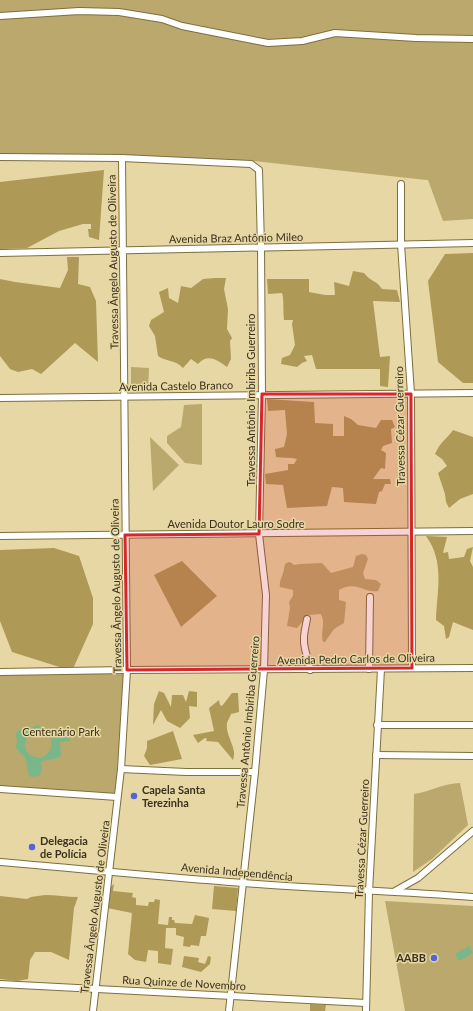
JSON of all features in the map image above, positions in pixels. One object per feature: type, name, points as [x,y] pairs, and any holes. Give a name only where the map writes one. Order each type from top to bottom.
[{"type":"street","points":[[0,16],[79,11],[119,12],[162,19],[182,26],[268,43],[302,41],[335,33],[416,38],[473,39]]},
{"type":"street","points":[[0,157],[122,158]]},
{"type":"street","name":"Travessa Antônio Imbiriba Guerreiro","points":[[122,158],[251,164],[259,170],[262,394],[259,534],[266,595],[264,670],[255,772],[229,1011]]},
{"type":"street","name":"Travessa Ângelo Augusto de Oliveira","points":[[93,1011],[121,769],[127,670],[122,158]]},
{"type":"street","name":"Travessa Cézar Guerreiro","points":[[401,184],[401,244],[411,394],[412,668]]},
{"type":"street","name":"Avenida Braz Antônio Mileo","points":[[0,253],[473,243]]},
{"type":"street","name":"Avenida Castelo Branco","points":[[0,398],[262,394],[473,393]]},
{"type":"street","name":"Avenida Doutor Lauro Sodre","points":[[0,536],[199,533],[412,533],[473,531]]},
{"type":"street","points":[[369,669],[370,597]]},
{"type":"street","points":[[307,619],[304,638],[310,670]]},
{"type":"street","name":"Avenida Pedro Carlos de Oliveira","points":[[0,672],[473,668]]},
{"type":"street","name":"Travessa Cézar Guerreiro","points":[[366,1011],[369,892],[381,669]]},
{"type":"street","points":[[377,725],[473,725]]},
{"type":"street","points":[[376,756],[473,756]]},
{"type":"street","points":[[121,769],[186,772],[255,772]]},
{"type":"street","points":[[0,789],[117,797]]},
{"type":"street","points":[[395,891],[418,878],[473,831]]},
{"type":"street","name":"Avenida Independência","points":[[0,862],[242,883],[369,892],[395,891],[473,897]]},
{"type":"street","name":"Rua Quinze de Novembro","points":[[0,984],[366,1003]]},
{"type":"highlighted area","points":[[262,394],[411,394],[412,668],[127,670],[125,535],[259,534]]},
{"type":"green space","points":[[0,0],[473,0],[473,219],[443,221],[428,180],[254,161],[121,155],[0,154]]},
{"type":"green space","points":[[131,367],[149,368],[148,389],[131,390]]},
{"type":"green space","points":[[202,404],[202,465],[185,463],[167,443],[167,436],[181,427],[184,405]]},
{"type":"green space","points":[[150,437],[179,465],[153,491]]},
{"type":"green space","points":[[362,554],[366,555],[368,559],[363,573],[365,579],[376,580],[381,584],[378,591],[355,586],[345,587],[339,590],[339,600],[346,602],[344,623],[334,629],[325,642],[323,642],[322,639],[323,621],[321,614],[308,615],[297,628],[287,626],[290,608],[289,602],[293,596],[293,590],[280,587],[280,581],[286,563],[290,562],[294,565],[322,563],[331,573],[353,567],[356,556]]},
{"type":"green space","name":"Centenário Park","points":[[125,672],[115,795],[0,787],[0,674]]},
{"type":"green space","points":[[460,783],[468,825],[432,859],[413,872],[414,794],[448,784]]},
{"type":"green space","name":"AABB","points":[[385,901],[473,906],[473,1011],[405,1011]]},
{"type":"shaded area","points":[[104,170],[99,240],[89,237],[88,229],[91,229],[91,224],[83,224],[59,231],[27,248],[0,249],[0,182]]},
{"type":"shaded area","points":[[473,253],[473,383],[463,383],[438,362],[428,281],[445,254]]},
{"type":"shaded area","points":[[67,257],[79,257],[78,284],[90,287],[96,301],[98,362],[75,343],[41,374],[32,369],[18,372],[10,369],[0,356],[0,279],[60,288],[68,270]]},
{"type":"shaded area","points":[[353,271],[364,273],[382,289],[397,290],[400,302],[373,301],[380,357],[390,356],[388,387],[380,386],[380,369],[316,369],[312,355],[304,356],[307,361],[297,367],[281,364],[282,358],[290,355],[295,345],[292,324],[293,320],[284,320],[282,293],[268,294],[267,279],[309,279],[309,292],[335,295],[334,282],[349,286]]},
{"type":"shaded area","points":[[226,278],[224,289],[228,309],[227,329],[232,338],[230,341],[231,359],[227,367],[216,360],[209,358],[198,364],[191,359],[183,368],[180,365],[158,356],[155,336],[149,326],[151,320],[164,312],[159,292],[168,288],[169,298],[178,303],[181,286],[191,288],[203,279]]},
{"type":"shaded area","points":[[267,399],[314,402],[315,423],[333,424],[333,436],[344,436],[344,416],[351,419],[358,425],[376,428],[381,420],[392,420],[395,427],[391,429],[392,443],[383,446],[381,450],[386,453],[385,469],[381,468],[373,479],[390,479],[391,484],[385,484],[382,491],[379,492],[376,504],[344,502],[343,488],[332,487],[327,506],[287,508],[283,485],[266,484],[265,474],[288,470],[288,464],[294,464],[297,459],[276,457],[275,449],[284,447],[287,434],[285,410],[268,411]]},
{"type":"shaded area","points":[[453,430],[473,437],[473,494],[460,499],[449,508],[438,473],[447,466],[442,459],[435,454]]},
{"type":"shaded area","points":[[426,536],[447,537],[443,553],[448,552],[449,559],[464,557],[467,549],[473,547],[470,561],[473,567],[473,630],[453,622],[449,637],[446,639],[444,626],[436,620],[438,566],[432,546]]},
{"type":"shaded area","points":[[54,548],[79,556],[93,598],[93,624],[72,671],[12,652],[0,621],[0,550]]},
{"type":"shaded area","points":[[182,561],[217,596],[181,627],[154,575]]},
{"type":"shaded area","points":[[159,691],[164,693],[171,707],[172,695],[183,695],[186,702],[189,691],[197,692],[197,707],[189,706],[190,718],[180,728],[167,721],[161,710],[153,725],[154,704]]},
{"type":"shaded area","points":[[232,693],[238,693],[239,712],[231,714],[227,723],[228,733],[234,751],[233,760],[218,742],[206,741],[207,739],[205,738],[198,743],[193,735],[214,731],[209,708],[219,700],[220,705],[222,706]]},
{"type":"shaded area","points":[[39,725],[40,728],[55,731],[58,734],[69,732],[70,741],[60,742],[61,755],[58,758],[42,761],[42,768],[39,776],[31,777],[28,773],[26,759],[16,748],[16,735],[18,730]],"holes":[[[35,731],[43,732],[49,735],[51,747],[49,752],[38,758],[28,752],[25,742],[26,739]]]},
{"type":"shaded area","points":[[173,731],[182,759],[150,765],[144,756],[147,748],[147,741]]},
{"type":"shaded area","points":[[114,884],[113,891],[133,893],[132,897],[136,898],[136,905],[148,906],[149,902],[154,902],[155,899],[160,900],[158,924],[168,925],[169,917],[172,917],[172,920],[174,920],[175,923],[192,924],[195,915],[209,918],[206,936],[201,936],[199,946],[183,946],[184,937],[176,935],[176,928],[166,928],[165,948],[173,949],[171,965],[158,963],[158,951],[148,950],[146,962],[135,960],[128,954],[132,913],[107,908],[108,889]]},
{"type":"shaded area","points":[[214,886],[238,888],[236,911],[212,909]]},
{"type":"shaded area","points":[[45,895],[78,897],[74,908],[69,960],[51,952],[35,952],[30,960],[28,979],[17,981],[0,979],[0,896],[27,899]]},
{"type":"shaded area","points":[[469,946],[473,953],[459,961],[455,954]]},
{"type":"shaded area","points":[[184,956],[199,958],[198,962],[205,964],[208,956],[211,957],[210,964],[201,972],[182,967]]},
{"type":"shaded area","points":[[310,1004],[326,1005],[325,1011],[310,1011]]},
{"type":"place","name":"Capela Santa Terezinha","points":[[134,796]]},
{"type":"place","name":"Delegacia de Polícia","points":[[32,847]]},
{"type":"place","name":"AABB","points":[[434,958]]}]
